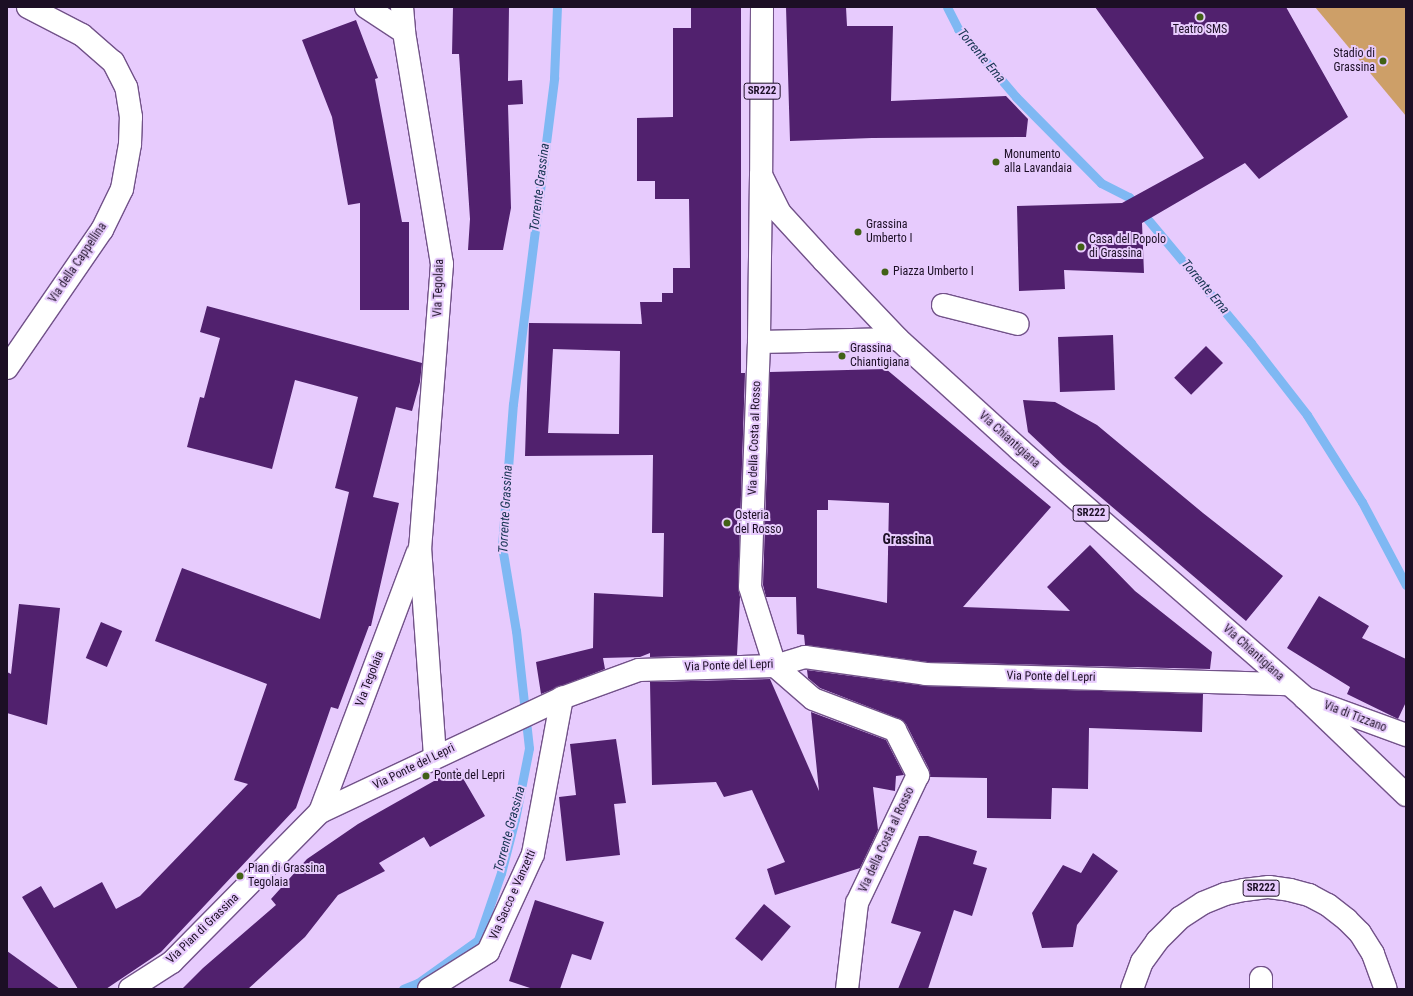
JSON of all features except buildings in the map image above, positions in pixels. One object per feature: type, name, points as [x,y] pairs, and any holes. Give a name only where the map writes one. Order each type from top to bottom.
[{"type":"street","name":"Via della Cappellina","points":[[7,368],[102,230],[122,189],[130,144],[130,117],[126,88],[113,62],[82,35],[28,7]]},
{"type":"street","points":[[366,7],[404,32]]},
{"type":"street","name":"Via Tegolaia","points":[[402,7],[404,32],[442,264],[420,547],[435,756]]},
{"type":"street","name":"Via Chiantigiana","points":[[762,7],[761,175],[780,212],[824,262],[898,340],[1020,450],[1287,684],[1305,698],[1406,795]]},
{"type":"street","points":[[761,175],[759,342],[898,340]]},
{"type":"street","points":[[943,305],[1018,324]]},
{"type":"street","name":"Via della Costa al Rosso","points":[[759,342],[750,587],[775,666],[813,699],[895,730],[918,775],[857,903],[847,989]]},
{"type":"street","name":"Via Tegolaia","points":[[320,812],[420,547]]},
{"type":"street","name":"Via Ponte del Lepri","points":[[320,812],[360,794],[435,756],[562,698],[639,670],[775,666],[805,657],[926,674],[1287,684]]},
{"type":"street","name":"Via Sacco e Vanzetti","points":[[429,989],[488,952],[530,861],[533,854],[562,698]]},
{"type":"street","name":"Via di Tizzano","points":[[1305,698],[1406,735]]},
{"type":"street","name":"Via Pian di Grassina","points":[[130,989],[172,962],[320,812]]},
{"type":"street","name":"SR222","points":[[1132,989],[1142,962],[1156,941],[1180,918],[1203,903],[1225,894],[1269,887],[1309,895],[1328,905],[1347,920],[1360,933],[1373,954],[1386,989]]},
{"type":"shaded area","name":"Stadio di Grassina","points":[[1315,7],[1406,7],[1406,116]]},
{"type":"waterway","name":"Torrente Grassina","points":[[403,989],[418,983],[478,940],[501,873],[515,819],[529,748],[516,631],[502,546],[513,404],[554,78],[557,7]]},
{"type":"waterway","name":"Torrente Ema","points":[[947,7],[958,29],[1016,97],[1101,183],[1129,197],[1251,343],[1307,415],[1362,502],[1406,585]]},
{"type":"place","name":"Teatro SMS","points":[[1200,17]]},
{"type":"place","name":"Stadio di Grassina","points":[[1383,61]]},
{"type":"place","name":"Monumento alla Lavandaia","points":[[996,162]]},
{"type":"place","name":"Grassina Umberto I","points":[[858,232]]},
{"type":"place","name":"Casa del Popolo di Grassina","points":[[1081,247]]},
{"type":"place","name":"Piazza Umberto I","points":[[885,272]]},
{"type":"place","name":"Grassina Chiantigiana","points":[[842,356]]},
{"type":"place","name":"Osteria del Rosso","points":[[727,523]]},
{"type":"place","name":"Ponte del Lepri","points":[[426,776]]},
{"type":"place","name":"Pian di Grassina Tegolaia","points":[[240,876]]},
{"type":"district","name":"Grassina","points":[[907,539]]}]
